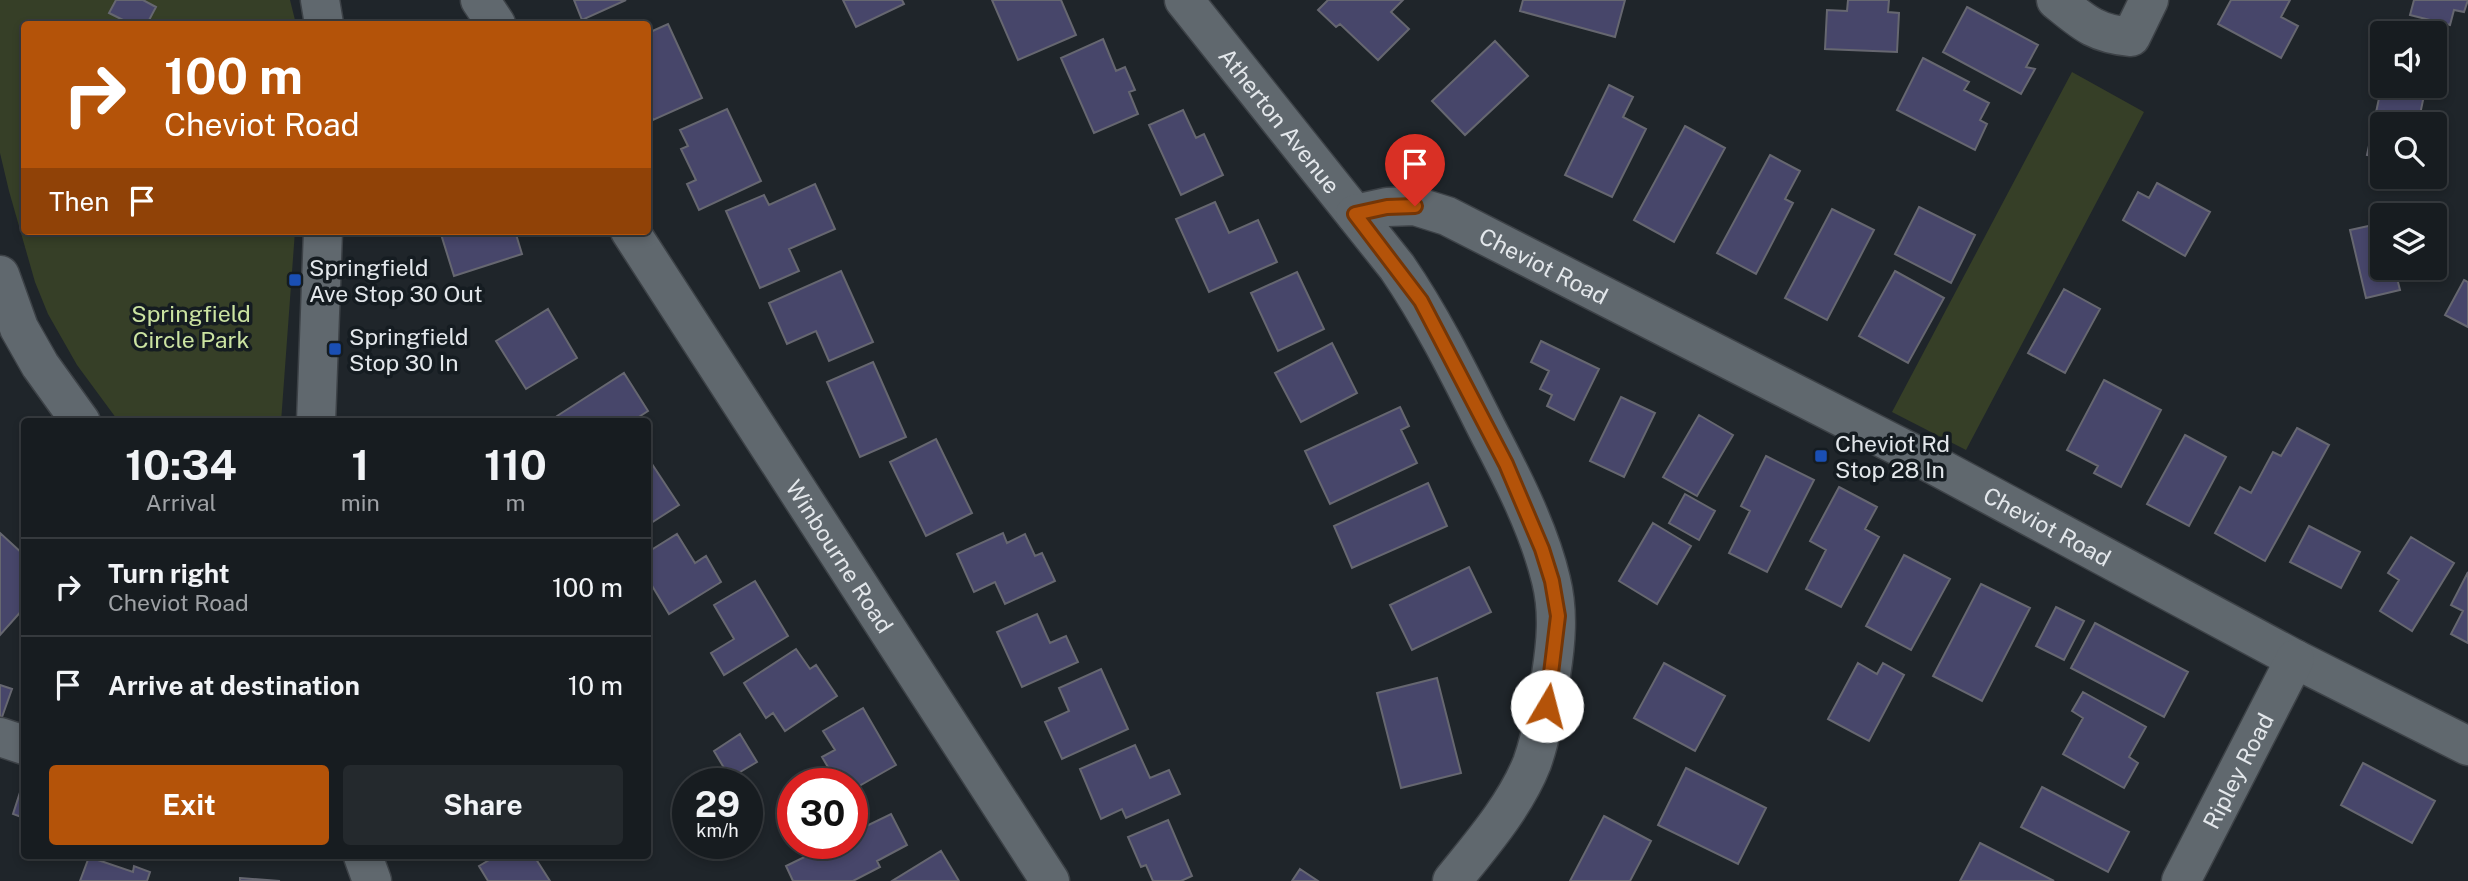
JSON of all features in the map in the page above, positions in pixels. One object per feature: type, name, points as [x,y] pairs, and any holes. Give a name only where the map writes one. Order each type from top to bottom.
[{"type":"street","points":[[320,0],[324,21]]},
{"type":"street","points":[[480,0],[494,21]]},
{"type":"street","name":"Atherton Avenue","points":[[1184,0],[1421,301],[1506,464],[1542,549],[1552,581],[1558,616],[1547,706],[1531,764],[1516,795],[1452,881]]},
{"type":"street","points":[[2056,0],[2091,28],[2113,36],[2131,37],[2149,0]]},
{"type":"street","name":"Cheviot Road","points":[[1355,214],[1387,207],[1415,206],[1447,216],[1910,452],[2295,659],[2468,746]]},
{"type":"street","points":[[316,418],[323,235]]},
{"type":"street","name":"Winbourne Road","points":[[633,235],[1050,881]]},
{"type":"street","points":[[0,275],[10,332],[40,365],[78,418]]},
{"type":"street","name":"Ripley Road","points":[[2181,881],[2295,659]]},
{"type":"street","points":[[0,737],[21,743]]},
{"type":"street","points":[[364,859],[372,881]]},
{"type":"green space","name":"Springfield Circle Park","points":[[0,0],[290,0],[295,21],[21,21],[21,233],[0,153]]},
{"type":"green space","points":[[2072,72],[2144,112],[1966,450],[1892,412]]},
{"type":"green space","name":"Springfield Circle Park","points":[[22,235],[295,235],[281,418],[116,418],[77,365],[48,314],[35,282]]},
{"type":"building","points":[[116,0],[143,0],[156,7],[149,21],[125,21],[109,13]]},
{"type":"building","points":[[574,0],[626,0],[582,20]]},
{"type":"building","points":[[843,0],[902,0],[904,4],[856,27]]},
{"type":"building","points":[[992,0],[1061,0],[1076,35],[1018,60]]},
{"type":"building","points":[[1328,0],[1403,0],[1391,12],[1409,29],[1378,60],[1340,24],[1336,27],[1318,10]]},
{"type":"building","points":[[1523,0],[1625,0],[1615,37],[1520,11]]},
{"type":"building","points":[[1848,0],[1889,0],[1888,12],[1899,13],[1897,52],[1825,49],[1827,10],[1847,11]]},
{"type":"building","points":[[2231,0],[2290,0],[2281,17],[2298,26],[2281,58],[2218,24]]},
{"type":"building","points":[[2414,0],[2468,0],[2464,12],[2454,10],[2450,25],[2447,21],[2410,15]]},
{"type":"building","points":[[1967,7],[2038,45],[2026,67],[2035,69],[2021,94],[1943,52]]},
{"type":"building","points":[[668,24],[702,98],[653,120],[651,115],[651,32]]},
{"type":"building","points":[[1103,39],[1116,71],[1125,67],[1135,90],[1129,92],[1138,114],[1094,133],[1061,58]]},
{"type":"building","points":[[1495,41],[1528,76],[1465,135],[1432,101]]},
{"type":"building","points":[[1923,58],[1969,82],[1964,90],[1989,103],[1980,120],[1987,124],[1975,150],[1897,110]]},
{"type":"building","points":[[1609,85],[1633,97],[1623,117],[1646,129],[1612,197],[1565,175]]},
{"type":"building","points":[[2379,98],[2423,98],[2421,112],[2376,112]]},
{"type":"building","points":[[727,109],[761,181],[699,210],[687,184],[696,180],[681,149],[688,146],[680,130]]},
{"type":"building","points":[[1183,110],[1196,138],[1204,134],[1223,175],[1181,195],[1149,125]]},
{"type":"building","points":[[1685,126],[1725,148],[1674,242],[1634,220]]},
{"type":"building","points":[[1770,155],[1800,171],[1785,199],[1793,203],[1756,274],[1717,253]]},
{"type":"building","points":[[2157,183],[2210,212],[2185,256],[2123,220],[2138,192],[2149,198]]},
{"type":"building","points":[[815,184],[835,229],[789,249],[799,271],[760,288],[726,211],[764,195],[769,205]]},
{"type":"building","points":[[1215,202],[1229,233],[1258,220],[1277,262],[1209,292],[1176,219]]},
{"type":"building","points":[[1919,207],[1975,235],[1951,283],[1895,254]]},
{"type":"building","points":[[1832,209],[1874,230],[1827,320],[1785,298]]},
{"type":"building","points":[[2370,226],[2370,280],[2398,280],[2400,290],[2366,298],[2350,230]]},
{"type":"building","points":[[441,235],[516,235],[522,254],[454,276]]},
{"type":"building","points":[[841,271],[873,342],[829,361],[816,331],[787,344],[769,303]]},
{"type":"building","points":[[1895,271],[1944,298],[1908,363],[1859,336]]},
{"type":"building","points":[[1297,272],[1324,329],[1278,351],[1251,293]]},
{"type":"building","points":[[2464,280],[2468,282],[2468,327],[2445,315]]},
{"type":"building","points":[[2064,289],[2100,309],[2065,373],[2028,353]]},
{"type":"building","points":[[548,309],[577,358],[526,389],[496,341]]},
{"type":"building","points":[[1541,341],[1599,369],[1574,420],[1547,406],[1552,395],[1540,389],[1549,371],[1531,362]]},
{"type":"building","points":[[1332,343],[1357,393],[1301,422],[1275,373]]},
{"type":"building","points":[[873,362],[906,437],[860,457],[827,382]]},
{"type":"building","points":[[624,373],[648,411],[637,418],[557,416]]},
{"type":"building","points":[[2104,380],[2161,410],[2121,487],[2094,473],[2098,466],[2067,450]]},
{"type":"building","points":[[1621,397],[1655,413],[1624,477],[1590,461]]},
{"type":"building","points":[[1400,407],[1409,426],[1401,430],[1417,463],[1330,504],[1305,451]]},
{"type":"building","points":[[1699,415],[1733,435],[1697,496],[1663,477]]},
{"type":"building","points":[[2297,428],[2329,445],[2265,561],[2215,533],[2240,487],[2251,493],[2273,452],[2281,456]]},
{"type":"building","points":[[2185,435],[2226,457],[2189,526],[2147,504]]},
{"type":"building","points":[[936,439],[972,513],[926,536],[890,462]]},
{"type":"building","points":[[1766,456],[1814,480],[1767,572],[1729,553],[1750,511],[1741,506]]},
{"type":"building","points":[[651,463],[679,505],[651,523]]},
{"type":"building","points":[[1428,483],[1447,526],[1352,568],[1334,526]]},
{"type":"building","points":[[1839,487],[1877,507],[1865,529],[1879,537],[1841,607],[1806,589],[1826,550],[1810,541]]},
{"type":"building","points":[[1685,494],[1715,511],[1699,540],[1669,523]]},
{"type":"building","points":[[1653,523],[1691,546],[1657,604],[1619,581]]},
{"type":"building","points":[[2309,526],[2360,552],[2341,588],[2290,562]]},
{"type":"building","points":[[0,533],[21,552],[21,611],[0,635]]},
{"type":"building","points":[[1003,533],[1007,543],[1025,534],[1035,556],[1042,553],[1055,581],[1005,604],[995,582],[974,592],[957,554]]},
{"type":"building","points":[[677,534],[695,563],[706,556],[721,582],[669,614],[651,584],[651,550]]},
{"type":"building","points":[[2411,537],[2454,563],[2412,631],[2380,611],[2399,580],[2388,573]]},
{"type":"building","points":[[1904,555],[1950,579],[1911,650],[1866,626]]},
{"type":"building","points":[[1469,567],[1491,612],[1412,650],[1390,605]]},
{"type":"building","points":[[2468,572],[2468,643],[2451,634],[2463,611],[2451,605]]},
{"type":"building","points":[[755,581],[788,636],[724,675],[711,653],[734,639],[714,605]]},
{"type":"building","points":[[1981,584],[2030,608],[1982,701],[1933,676]]},
{"type":"building","points":[[2056,607],[2084,621],[2064,660],[2036,646]]},
{"type":"building","points":[[1037,614],[1050,643],[1066,636],[1078,662],[1022,687],[997,632]]},
{"type":"building","points":[[2095,623],[2188,672],[2164,717],[2071,668]]},
{"type":"building","points":[[796,649],[810,669],[816,665],[837,696],[785,731],[773,713],[766,718],[744,683]]},
{"type":"building","points":[[1664,663],[1725,696],[1695,751],[1634,718]]},
{"type":"building","points":[[1858,663],[1877,674],[1883,663],[1904,675],[1869,741],[1828,719]]},
{"type":"building","points":[[1101,669],[1128,729],[1062,759],[1045,722],[1069,711],[1059,688]]},
{"type":"building","points":[[1437,678],[1461,773],[1401,788],[1377,693]]},
{"type":"building","points":[[0,685],[12,689],[2,717],[0,717]]},
{"type":"building","points":[[2083,692],[2146,727],[2129,757],[2138,763],[2124,788],[2063,754],[2083,718],[2072,711]]},
{"type":"building","points":[[863,708],[896,765],[868,781],[868,768],[829,768],[822,757],[835,750],[823,731]]},
{"type":"building","points":[[740,734],[757,762],[747,768],[724,768],[714,751]]},
{"type":"building","points":[[1135,745],[1150,778],[1169,770],[1180,794],[1126,818],[1122,809],[1101,819],[1080,769]]},
{"type":"building","points":[[2363,763],[2435,801],[2412,843],[2341,805]]},
{"type":"building","points":[[1686,768],[1766,808],[1738,864],[1658,825]]},
{"type":"building","points":[[2042,787],[2129,832],[2108,872],[2021,827]]},
{"type":"building","points":[[21,789],[21,817],[13,814]]},
{"type":"building","points":[[891,814],[907,845],[877,861],[880,867],[853,881],[793,881],[786,866],[800,859],[868,859],[868,825]]},
{"type":"building","points":[[1604,816],[1651,841],[1630,881],[1570,881]]},
{"type":"building","points":[[1168,820],[1192,876],[1181,881],[1153,881],[1146,865],[1141,867],[1128,837]]},
{"type":"building","points":[[1980,843],[2054,881],[1960,881]]},
{"type":"building","points":[[941,851],[959,881],[892,881]]},
{"type":"building","points":[[88,859],[133,872],[134,866],[150,872],[147,881],[80,881]]},
{"type":"building","points":[[491,859],[536,859],[550,881],[488,881],[479,866]]},
{"type":"building","points":[[1300,869],[1318,881],[1292,881]]},
{"type":"building","points":[[240,878],[280,881],[240,881]]},
{"type":"place","name":"Springfield Ave Stop 30 Out","points":[[295,280]]},
{"type":"place","name":"Springfield Stop 30 In","points":[[335,349]]},
{"type":"place","name":"Cheviot Rd Stop 28 In","points":[[1821,456]]},
{"type":"route","points":[[1415,206],[1387,207],[1355,214],[1421,301],[1506,464],[1542,549],[1552,581],[1558,616],[1547,706]]}]
